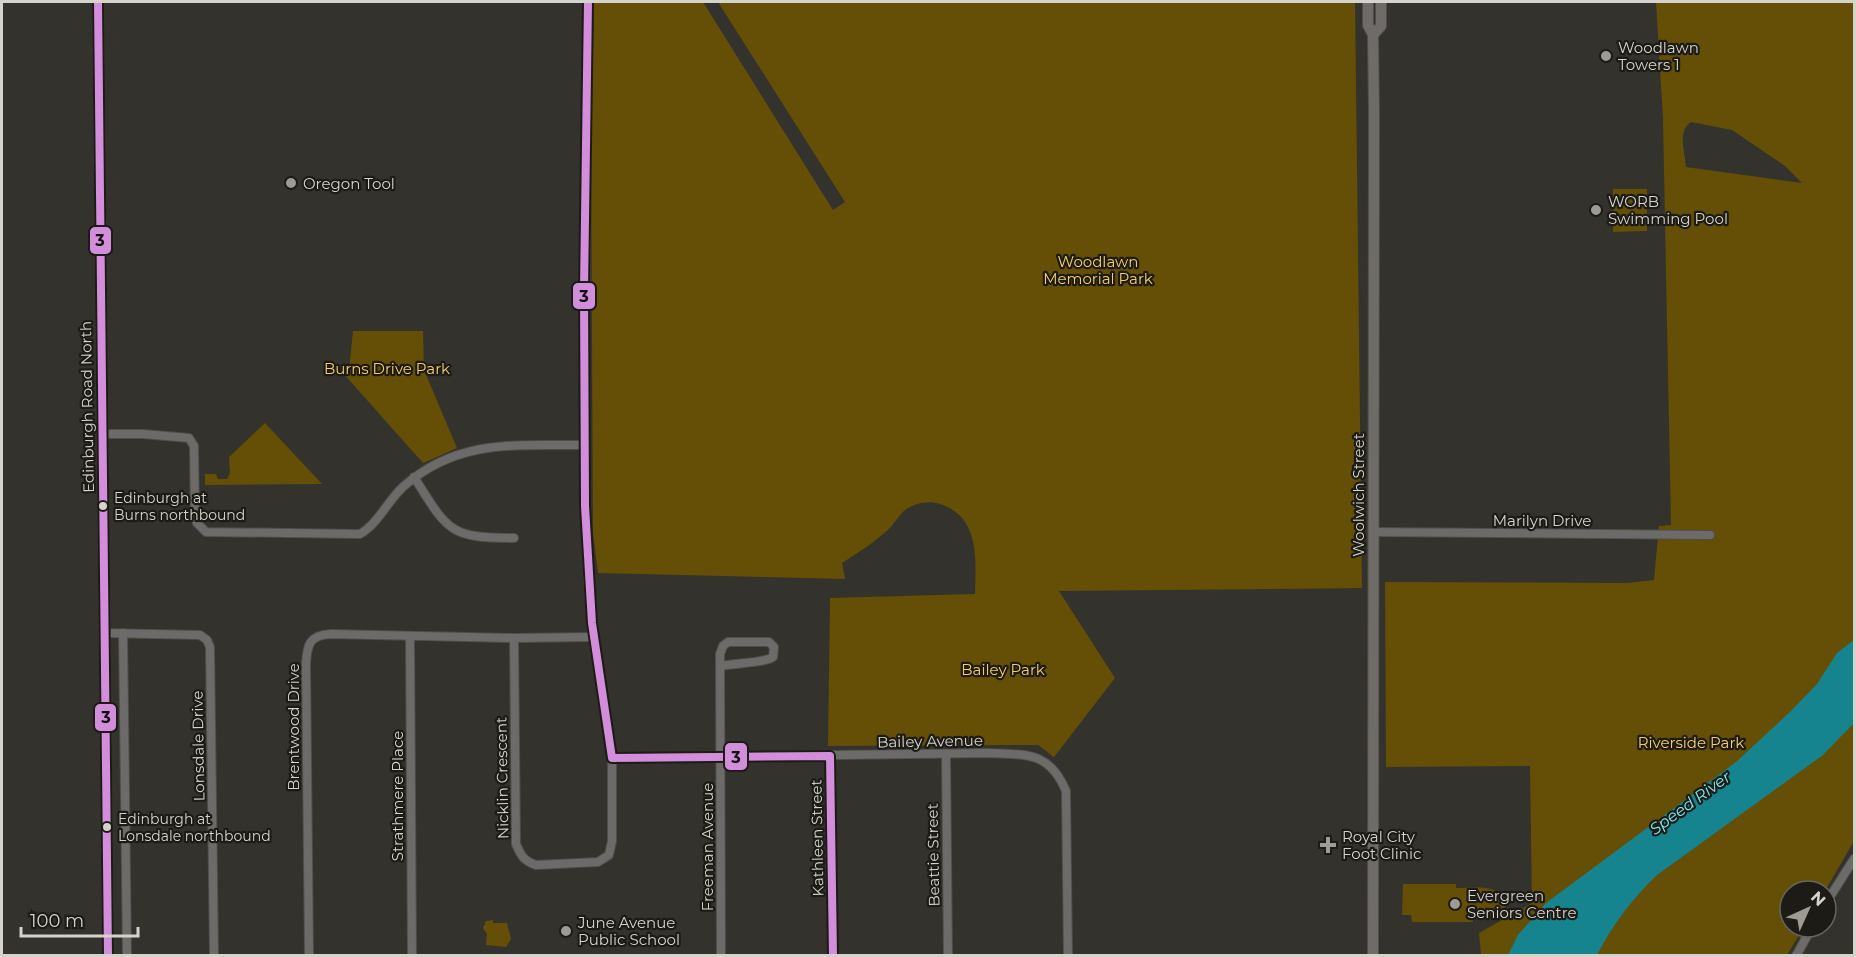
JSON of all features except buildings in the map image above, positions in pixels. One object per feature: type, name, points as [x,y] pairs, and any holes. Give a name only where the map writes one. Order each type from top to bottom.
[{"type":"main road","name":"Edinburgh Road North","points":[[98,2],[108,956]]},
{"type":"main road","name":"Woolwich Street","points":[[1368,2],[1368,25],[1372,35],[1373,956]]},
{"type":"main road","name":"Woolwich Street","points":[[1372,35],[1381,26],[1381,2]]},
{"type":"street","name":"Nicklin Crescent","points":[[514,638],[516,844],[527,862],[555,866],[598,862],[609,855],[612,841],[612,758],[593,636],[588,579],[584,445],[588,2]]},
{"type":"street","points":[[102,434],[169,435],[189,438],[194,446],[195,518],[206,531],[360,534],[414,477],[439,461],[479,447],[584,445]]},
{"type":"street","points":[[414,477],[437,514],[450,528],[473,537],[514,538]]},
{"type":"street","name":"Marilyn Drive","points":[[1373,532],[1710,535]]},
{"type":"street","name":"Lonsdale Drive","points":[[104,633],[200,636],[207,640],[210,647],[214,956]]},
{"type":"street","points":[[123,633],[127,956]]},
{"type":"street","name":"Brentwood Drive","points":[[309,956],[307,647],[311,639],[319,634],[514,638],[593,636]]},
{"type":"street","name":"Strathmere Place","points":[[410,637],[412,956]]},
{"type":"street","name":"Freeman Avenue","points":[[721,666],[739,661],[768,660],[773,657],[774,647],[769,642],[728,642],[723,646],[721,666],[720,756],[721,956]]},
{"type":"street","name":"Bailey Avenue","points":[[612,758],[946,754],[1033,755],[1041,758],[1059,776],[1066,791],[1068,956]]},
{"type":"street","name":"Beattie Street","points":[[946,754],[948,956]]},
{"type":"street","name":"Kathleen Street","points":[[830,756],[833,956]]},
{"type":"street","points":[[1838,884],[1854,859]]},
{"type":"street","points":[[1796,956],[1805,939]]},
{"type":"green space","name":"Woodlawn Memorial Park","points":[[594,2],[703,2],[833,210],[845,202],[718,2],[1355,2],[1362,588],[1059,591],[1115,678],[1054,757],[1038,745],[828,746],[830,598],[975,594],[975,554],[969,529],[953,510],[940,504],[922,503],[905,510],[890,528],[867,547],[842,563],[845,579],[598,573],[593,533],[591,142]]},
{"type":"green space","name":"Riverside Park","points":[[1656,2],[1854,2],[1854,841],[1832,879],[1778,879],[1778,939],[1797,939],[1787,955],[1481,955],[1479,933],[1532,903],[1530,766],[1386,767],[1385,582],[1627,583],[1654,580],[1659,526],[1671,525],[1663,119]],"holes":[[[1691,122],[1732,130],[1785,166],[1802,183],[1686,167],[1683,149],[1684,131]]]},
{"type":"green space","points":[[1613,189],[1647,189],[1647,231],[1613,232]]},
{"type":"green space","name":"Burns Drive Park","points":[[353,331],[423,331],[424,370],[457,448],[423,463],[343,373],[349,372]]},
{"type":"green space","points":[[265,423],[322,484],[205,485],[205,474],[216,474],[218,479],[227,479],[230,473],[229,457]]},
{"type":"green space","name":"Evergreen Seniors Centre","points":[[1403,884],[1456,884],[1456,888],[1492,889],[1504,897],[1508,903],[1504,909],[1494,907],[1494,915],[1484,915],[1483,919],[1473,919],[1473,922],[1412,922],[1411,915],[1402,915]]},
{"type":"green space","points":[[493,920],[493,923],[507,923],[511,939],[506,947],[486,945],[487,934],[483,928],[486,921]]},
{"type":"water","name":"Speed River","points":[[1854,640],[1854,723],[1823,755],[1657,875],[1624,912],[1597,955],[1508,955],[1518,935],[1546,903],[1736,762],[1790,712],[1817,684],[1837,653]]},
{"type":"transit line","name":"3","points":[[98,2],[108,956]]},
{"type":"transit line","name":"3","points":[[588,2],[584,290],[585,506],[592,623],[612,758],[830,756],[833,956]]},
{"type":"place","name":"Woodlawn Towers 1","points":[[1606,56]]},
{"type":"place","name":"Oregon Tool","points":[[291,183]]},
{"type":"place","name":"WORB Swimming Pool","points":[[1596,210]]},
{"type":"place","name":"Edinburgh at Burns northbound","points":[[103,506]]},
{"type":"place","name":"Edinburgh at Lonsdale northbound","points":[[107,827]]},
{"type":"place","name":"Royal City Foot Clinic","points":[[1328,845]]},
{"type":"place","name":"Evergreen Seniors Centre","points":[[1455,904]]},
{"type":"place","name":"June Avenue Public School","points":[[566,931]]},
{"type":"park label","name":"Bailey Park","points":[[1003,669]]}]
